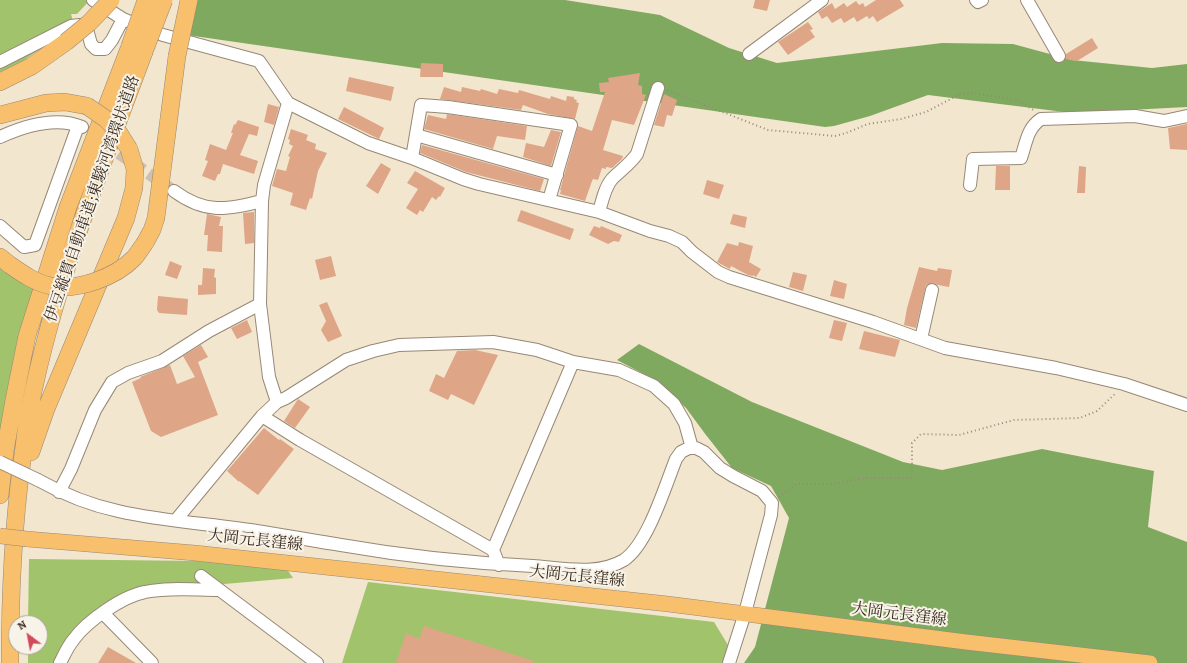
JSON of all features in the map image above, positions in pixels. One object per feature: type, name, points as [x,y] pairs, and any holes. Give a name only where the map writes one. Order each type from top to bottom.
[{"type":"highway","points":[[0,82],[32,66],[66,42],[89,23],[111,0]]},
{"type":"highway","name":"伊豆縦貫自動車道;東駿河湾環状道路","points":[[10,663],[11,570],[19,486],[29,409],[42,353],[63,278],[137,49],[146,0]]},
{"type":"highway","name":"伊豆縦貫自動車道;東駿河湾環状道路","points":[[0,495],[5,451],[27,336],[68,207],[137,49],[164,0]]},
{"type":"highway","points":[[5,261],[25,275],[45,284],[62,287],[75,286],[104,278],[121,268],[134,258],[145,243],[156,218],[177,56],[189,0]]},
{"type":"highway","points":[[0,115],[46,102],[65,102],[87,106],[106,119],[119,133],[128,149],[134,169],[134,188],[126,218],[46,409],[19,486]]},
{"type":"main road","name":"大岡元長窪線","points":[[0,536],[195,552],[745,613],[966,642],[1150,663]]},
{"type":"street","points":[[93,0],[123,19],[163,35],[259,61],[288,103],[368,143],[479,184],[599,212],[650,231],[669,236],[682,242],[692,252],[718,272],[729,277],[873,322],[945,348],[1056,368],[1124,384],[1187,405]]},
{"type":"street","points":[[749,54],[822,0]]},
{"type":"street","points":[[976,0],[978,2],[982,0]]},
{"type":"street","points":[[1027,0],[1058,56]]},
{"type":"street","points":[[0,62],[71,26],[80,25],[88,33],[91,44],[96,49],[105,50],[123,19]]},
{"type":"street","points":[[599,212],[603,198],[612,180],[631,162],[637,154],[658,88]]},
{"type":"street","points":[[277,402],[269,377],[260,304],[262,200],[264,185],[288,103]]},
{"type":"street","points":[[412,158],[421,105],[448,107],[571,125],[549,200]]},
{"type":"street","points":[[970,185],[973,159],[1021,158],[1029,131],[1036,122],[1041,119],[1135,116],[1164,121],[1187,116]]},
{"type":"street","points":[[0,136],[12,131],[47,123],[66,123],[80,127],[35,245],[24,247],[0,226]]},
{"type":"street","points":[[416,135],[557,175]]},
{"type":"street","points":[[174,191],[185,199],[212,208],[227,209],[262,200]]},
{"type":"street","points":[[921,339],[932,290]]},
{"type":"street","points":[[59,492],[71,469],[95,410],[112,382],[128,373],[162,361],[209,331],[260,304]]},
{"type":"street","points":[[176,520],[262,416],[277,402],[286,398],[346,360],[373,350],[399,345],[493,342],[537,350],[573,362],[619,370],[654,386],[674,404],[685,423],[692,448]]},
{"type":"street","points":[[499,565],[494,550],[573,362]]},
{"type":"street","points":[[262,416],[307,444],[494,550]]},
{"type":"street","points":[[0,462],[59,492],[88,503],[143,517],[263,532],[341,546],[421,557],[499,565],[596,569],[611,566],[624,560],[635,550],[646,535],[676,459],[681,452],[689,448],[696,448],[704,452],[720,468],[762,491],[772,503],[771,515],[745,613],[729,663]]},
{"type":"street","points":[[201,576],[317,663]]},
{"type":"street","points":[[60,663],[73,639],[87,624],[126,599],[144,592],[166,589],[219,590]]},
{"type":"street","points":[[102,613],[152,663]]},
{"type":"path","points":[[658,88],[665,89],[768,130],[820,135],[834,136],[868,124],[902,119],[926,112],[958,95],[973,93],[1021,102],[1034,110],[1041,119]]},
{"type":"path","points":[[772,503],[797,484],[833,484],[865,478],[912,478],[912,443],[921,434],[959,435],[1014,420],[1080,418],[1097,411],[1124,384]]},
{"type":"green space","points":[[0,0],[90,0],[77,14],[71,14],[74,25],[0,77]]},
{"type":"green space","points":[[196,0],[565,0],[660,15],[729,48],[777,63],[942,43],[1013,44],[1072,60],[1152,68],[1187,64],[1187,107],[1072,113],[928,95],[870,116],[825,127],[187,35]]},
{"type":"green space","points":[[0,259],[35,288],[0,435]]},
{"type":"green space","points":[[639,344],[752,402],[903,462],[942,470],[1042,449],[1154,471],[1148,527],[1187,542],[1187,663],[744,663],[755,647],[789,518],[771,486],[732,468],[686,408],[657,381],[617,360]]},
{"type":"green space","points":[[29,559],[282,562],[293,578],[213,585],[138,589],[87,625],[66,663],[28,663],[28,655],[48,655],[48,615],[28,615]]},
{"type":"green space","points":[[368,582],[714,622],[728,645],[723,663],[342,663]]},
{"type":"building","points":[[755,0],[770,0],[767,11],[753,8]]},
{"type":"building","points":[[876,0],[900,0],[904,6],[877,22],[873,16],[869,19],[867,16],[857,22],[854,17],[844,23],[841,18],[832,23],[827,16],[822,19],[818,12],[832,3],[835,9],[844,3],[847,7],[856,1],[859,5],[863,3],[865,7]]},
{"type":"building","points":[[808,22],[813,29],[810,30],[815,37],[788,55],[778,42]]},
{"type":"building","points":[[1092,38],[1098,48],[1077,61],[1066,59],[1066,54]]},
{"type":"building","points":[[421,63],[443,64],[443,77],[420,77]]},
{"type":"building","points":[[640,73],[638,85],[642,86],[642,94],[646,95],[634,125],[612,120],[603,150],[623,156],[622,159],[612,168],[602,168],[598,180],[593,179],[585,201],[560,194],[578,126],[592,131],[605,92],[600,92],[599,83],[609,82],[608,78]]},
{"type":"building","points":[[349,77],[394,87],[391,101],[346,91]]},
{"type":"building","points":[[444,87],[461,92],[462,87],[480,91],[481,89],[497,94],[499,89],[518,93],[519,90],[550,99],[551,96],[566,101],[567,96],[574,97],[574,99],[577,100],[576,102],[579,103],[575,119],[548,114],[523,105],[521,110],[440,99]]},
{"type":"building","points":[[664,94],[677,100],[672,116],[667,115],[664,127],[654,125]]},
{"type":"building","points":[[268,104],[279,107],[274,125],[264,122]]},
{"type":"building","points":[[344,107],[384,128],[379,139],[338,119]]},
{"type":"building","points":[[447,114],[527,126],[525,140],[497,136],[493,149],[424,129],[428,115],[446,119]]},
{"type":"building","points":[[238,120],[259,127],[257,136],[249,134],[240,155],[258,161],[254,174],[223,164],[220,174],[218,174],[215,181],[202,176],[208,161],[205,160],[210,144],[226,150],[233,133],[231,133],[234,124],[235,125]]},
{"type":"building","points":[[1187,124],[1187,150],[1170,149],[1168,128]]},
{"type":"building","points":[[291,129],[308,135],[306,140],[316,144],[315,149],[327,153],[318,171],[312,199],[310,198],[306,210],[290,205],[293,193],[272,186],[277,169],[286,171],[290,157],[288,156],[293,146],[289,144],[290,140],[288,139]]},
{"type":"building","points":[[551,130],[561,132],[551,166],[523,157],[526,143],[544,147]]},
{"type":"building","points":[[422,145],[544,179],[540,191],[466,172],[420,153]]},
{"type":"building","points":[[381,163],[391,169],[378,194],[366,186]]},
{"type":"building","points":[[996,166],[1010,166],[1010,190],[995,190]]},
{"type":"building","points":[[1079,166],[1086,167],[1085,193],[1077,193]]},
{"type":"building","points":[[415,171],[445,188],[440,197],[439,196],[436,200],[432,197],[423,212],[420,210],[417,215],[406,208],[418,189],[407,183]]},
{"type":"building","points":[[707,180],[724,185],[719,199],[703,194]]},
{"type":"building","points":[[521,210],[574,229],[570,240],[517,221]]},
{"type":"building","points":[[254,212],[254,243],[245,244],[243,213]]},
{"type":"building","points":[[207,214],[221,217],[219,226],[223,226],[222,252],[207,251],[208,235],[204,235]]},
{"type":"building","points":[[733,214],[747,217],[745,228],[730,224]]},
{"type":"building","points":[[594,226],[600,228],[601,226],[622,235],[619,242],[614,241],[608,244],[589,235]]},
{"type":"building","points":[[739,242],[753,246],[749,262],[761,269],[756,277],[753,275],[748,275],[731,266],[730,269],[717,262],[727,243],[738,246]]},
{"type":"building","points":[[331,256],[336,276],[320,280],[315,260]]},
{"type":"building","points":[[170,261],[182,266],[177,279],[165,275]]},
{"type":"building","points":[[919,267],[937,271],[938,268],[952,270],[949,287],[933,283],[926,285],[916,328],[904,325],[907,308]]},
{"type":"building","points":[[203,268],[215,269],[214,277],[216,278],[216,294],[198,295],[198,285],[202,285]]},
{"type":"building","points":[[793,272],[807,275],[803,291],[789,287]]},
{"type":"building","points":[[834,280],[847,284],[844,299],[830,296]]},
{"type":"building","points":[[158,296],[188,299],[187,315],[159,313],[157,310]]},
{"type":"building","points":[[327,302],[342,336],[328,342],[321,330],[326,321],[319,305]]},
{"type":"building","points":[[247,320],[252,332],[237,339],[231,328]]},
{"type":"building","points":[[834,320],[847,323],[842,341],[829,338]]},
{"type":"building","points":[[864,331],[900,340],[895,357],[859,349]]},
{"type":"building","points":[[201,345],[208,357],[198,362],[218,415],[161,437],[151,431],[132,382],[141,378],[140,377],[170,365],[177,384],[195,377],[183,356]]},
{"type":"building","points":[[475,350],[498,355],[474,405],[451,394],[448,400],[429,391],[436,374],[444,378],[457,351]]},
{"type":"building","points":[[298,399],[310,407],[295,428],[284,421]]},
{"type":"building","points":[[264,428],[279,440],[280,439],[294,449],[258,495],[239,482],[227,471]]},
{"type":"building","points":[[424,626],[534,661],[534,663],[396,663],[406,633],[419,639]]},
{"type":"building","points":[[108,647],[136,663],[98,663]]},
{"type":"tunnel","points":[[104,143],[174,191]]}]
